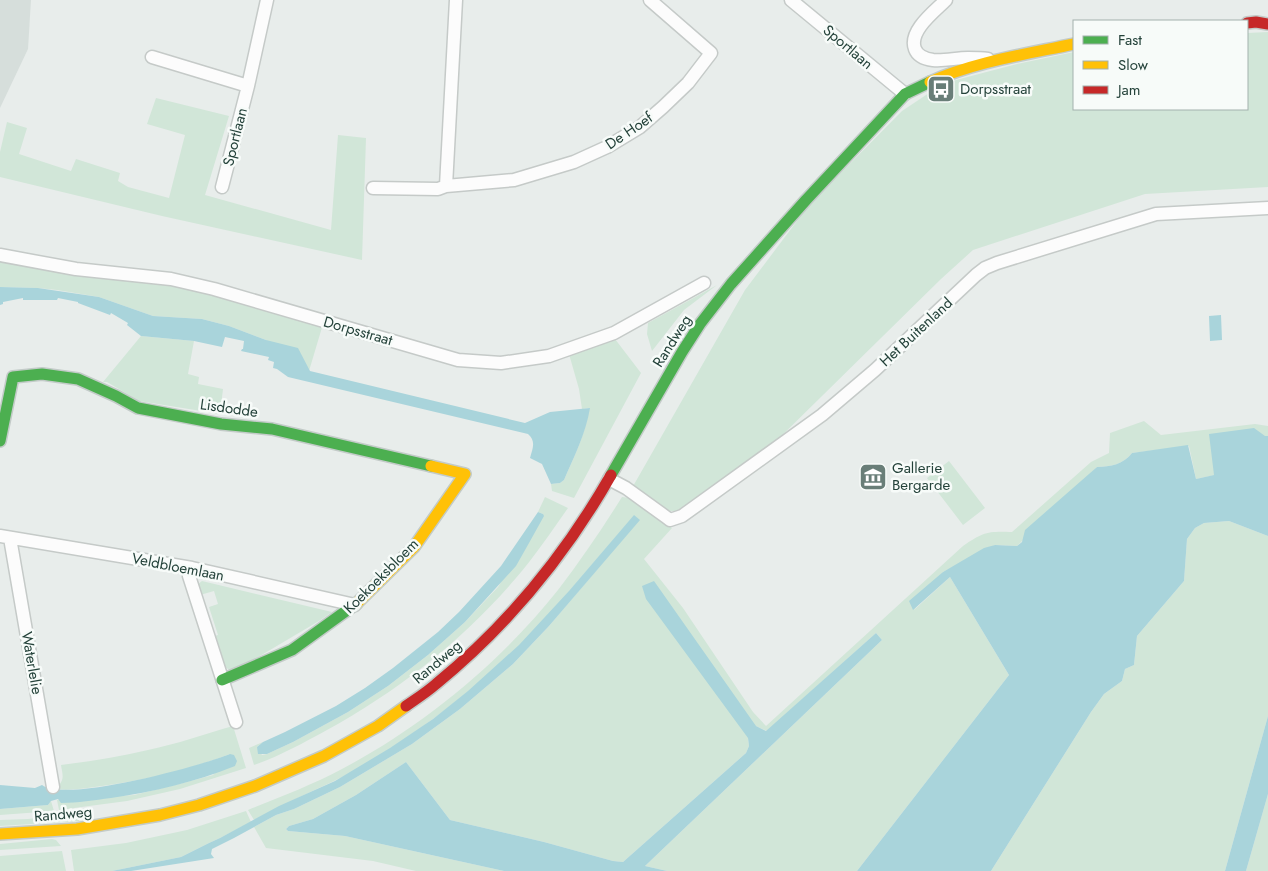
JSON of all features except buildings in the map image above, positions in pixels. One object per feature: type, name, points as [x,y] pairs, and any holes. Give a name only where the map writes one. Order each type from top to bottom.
[{"type":"main road","points":[[1248,23],[1268,24]]},
{"type":"main road","points":[[905,94],[937,79],[984,64],[1073,44]]},
{"type":"main road","name":"Randweg","points":[[0,834],[64,830],[160,815],[199,805],[255,786],[324,756],[378,726],[436,684],[485,640],[530,592],[563,550],[609,479],[682,352],[700,324],[731,284],[905,94]]},
{"type":"main road","name":"Lisdodde","points":[[0,441],[12,377],[42,374],[78,379],[138,408],[221,424],[272,429],[465,474]]},
{"type":"main road","name":"Koekoeksbloem","points":[[222,680],[292,650],[355,605],[414,547],[465,474]]},
{"type":"street","name":"Sportlaan","points":[[222,187],[248,86],[267,0]]},
{"type":"street","points":[[446,186],[456,0]]},
{"type":"street","name":"De Hoef","points":[[373,188],[438,190],[446,186],[514,180],[574,162],[606,147],[640,127],[688,83],[711,53],[650,0]]},
{"type":"street","name":"Sportlaan","points":[[791,0],[905,94]]},
{"type":"street","points":[[946,0],[922,24],[914,35],[912,43],[916,52],[923,58],[934,60],[968,58],[1007,59]]},
{"type":"street","points":[[152,57],[248,86]]},
{"type":"street","name":"Het Buitenland","points":[[609,479],[626,488],[670,520],[676,519],[822,415],[875,370],[985,268],[1156,214],[1268,208]]},
{"type":"street","name":"Dorpsstraat","points":[[0,255],[76,268],[171,279],[214,289],[458,360],[501,363],[549,356],[614,332],[704,283]]},
{"type":"street","name":"Veldbloemlaan","points":[[5,537],[192,568],[355,605]]},
{"type":"street","name":"Waterlelie","points":[[5,537],[53,787]]},
{"type":"street","points":[[192,568],[190,576],[236,722]]},
{"type":"shaded area","points":[[0,0],[31,0],[28,49],[0,108]]},
{"type":"green space","points":[[1268,32],[1268,187],[1145,194],[973,250],[941,279],[759,458],[681,511],[670,511],[632,488],[745,290],[809,205],[902,111],[929,93],[956,80],[1073,52],[1073,110],[1248,110],[1248,33]]},
{"type":"green space","points":[[156,98],[229,116],[205,195],[331,230],[338,135],[366,138],[362,260],[162,216],[0,177],[0,152],[7,122],[27,128],[19,154],[71,171],[76,159],[120,173],[118,181],[128,187],[169,198],[185,135],[147,124]]},
{"type":"green space","points":[[0,260],[171,285],[323,324],[309,371],[266,340],[229,326],[202,319],[153,316],[99,297],[38,288],[0,287]]},
{"type":"green space","points":[[717,285],[684,310],[652,351],[647,334],[648,323]]},
{"type":"green space","points":[[141,336],[194,341],[188,374],[199,377],[198,384],[223,389],[220,414],[139,401],[107,382],[103,382]]},
{"type":"green space","points":[[615,339],[641,373],[574,498],[552,491],[551,484],[560,483],[564,480],[576,454],[589,408],[582,409],[579,389],[569,354]]},
{"type":"green space","points":[[1144,421],[1161,435],[1255,424],[1268,426],[1268,436],[1265,436],[1215,475],[1196,479],[1189,446],[1132,453],[1125,460],[1116,464],[1097,467],[1017,546],[995,545],[943,572],[914,610],[950,577],[1009,675],[857,871],[667,871],[645,866],[882,640],[876,633],[767,731],[756,726],[748,738],[749,746],[746,753],[623,862],[450,820],[406,762],[356,795],[313,819],[289,826],[286,829],[288,831],[345,836],[504,871],[416,871],[373,861],[266,848],[254,827],[276,815],[294,809],[340,787],[412,744],[460,709],[513,664],[549,626],[639,520],[634,516],[519,646],[489,674],[425,725],[363,766],[254,820],[248,810],[296,791],[372,752],[402,733],[459,690],[486,667],[536,617],[575,567],[622,497],[630,498],[672,528],[644,559],[683,608],[753,712],[766,726],[963,546],[986,533],[1012,532],[1091,462],[1109,453],[1110,433]]},
{"type":"green space","points":[[949,461],[985,508],[963,525],[927,478]]},
{"type":"green space","points":[[545,497],[568,508],[523,570],[496,601],[452,643],[379,699],[309,740],[254,765],[249,748],[263,742],[257,747],[262,755],[267,754],[348,712],[388,686],[428,655],[465,622],[498,587],[543,514],[538,512]]},
{"type":"green space","points":[[1229,521],[1268,536],[1268,716],[1225,871],[991,871],[1091,712],[1104,694],[1122,681],[1125,669],[1134,665],[1137,636],[1184,581],[1187,539],[1195,528],[1204,523]]},
{"type":"green space","points":[[202,581],[332,612],[233,672],[223,666],[214,636],[218,635],[209,607],[218,604],[214,591],[200,595],[197,585]]},
{"type":"green space","points":[[233,726],[246,768],[180,789],[127,801],[59,810],[57,800],[134,795],[213,775],[230,754],[183,770],[118,784],[55,789],[62,778],[61,765],[105,759],[170,745]]},
{"type":"green space","points":[[1268,794],[1268,871],[1246,871]]},
{"type":"green space","points":[[51,801],[54,811],[0,815],[0,809],[48,805]]},
{"type":"green space","points":[[246,811],[251,822],[181,857],[112,871],[74,871],[71,850],[126,843],[187,830]]},
{"type":"green space","points":[[78,813],[79,821],[0,826],[0,820],[28,819]]},
{"type":"green space","points":[[56,840],[61,846],[0,850],[0,844]]},
{"type":"green space","points":[[62,851],[66,871],[0,871],[0,856]]},
{"type":"water","points":[[0,287],[38,288],[99,297],[153,316],[202,319],[229,326],[266,340],[298,348],[310,371],[525,423],[550,412],[590,408],[586,427],[564,480],[560,483],[551,484],[542,464],[530,458],[533,442],[528,434],[288,377],[273,368],[274,362],[268,360],[269,357],[241,351],[244,341],[225,337],[222,347],[194,341],[141,336],[127,325],[128,323],[111,313],[110,315],[78,302],[58,298],[57,300],[23,300],[23,298],[3,302],[0,305]]},
{"type":"water","points":[[1221,315],[1222,340],[1210,341],[1209,316]]},
{"type":"water","points":[[1254,428],[1268,436],[1268,536],[1229,521],[1204,523],[1195,528],[1187,539],[1184,581],[1137,636],[1134,665],[1125,669],[1122,681],[1104,694],[1091,712],[991,871],[857,871],[1009,675],[950,577],[913,610],[909,601],[943,572],[984,548],[995,545],[1017,546],[1022,542],[1025,530],[1097,467],[1116,464],[1125,460],[1132,453],[1188,445],[1196,479],[1214,475],[1209,434]]},
{"type":"water","points":[[538,512],[544,516],[516,566],[465,622],[428,655],[388,686],[348,712],[293,742],[267,754],[258,754],[257,747],[263,742],[336,706],[365,688],[438,632],[501,566]]},
{"type":"water","points":[[634,515],[640,520],[549,626],[513,664],[460,709],[412,744],[340,787],[294,809],[276,815],[212,849],[211,854],[214,858],[131,871],[112,871],[181,857],[279,806],[335,781],[390,748],[433,719],[468,691],[519,645],[569,591]]},
{"type":"water","points":[[654,581],[756,726],[766,731],[876,633],[882,640],[645,866],[667,871],[504,871],[345,836],[288,831],[286,829],[289,826],[313,819],[356,795],[406,762],[450,820],[623,862],[746,753],[749,746],[748,738],[646,599],[642,586]]},
{"type":"water","points":[[1268,716],[1268,794],[1246,871],[1225,871]]},
{"type":"water","points":[[230,754],[234,755],[237,761],[235,766],[174,786],[111,798],[61,803],[58,799],[51,801],[48,805],[0,809],[0,785],[35,788],[42,785],[56,789],[104,786],[164,774]]},
{"type":"traffic: fast","points":[[611,475],[682,352],[700,324],[731,284],[905,94],[930,82]]},
{"type":"traffic: fast","points":[[0,441],[13,377],[42,374],[78,379],[138,408],[221,424],[272,429],[431,466]]},
{"type":"traffic: fast","points":[[222,680],[292,650],[357,603]]},
{"type":"traffic: slow","points":[[930,82],[982,64],[1073,44]]},
{"type":"traffic: slow","points":[[357,603],[414,547],[465,474],[431,466]]},
{"type":"traffic: slow","points":[[0,834],[77,829],[160,815],[199,805],[255,786],[324,756],[378,726],[406,706]]},
{"type":"traffic: jam","points":[[1248,23],[1268,24]]},
{"type":"traffic: jam","points":[[406,706],[429,690],[462,662],[511,613],[555,561],[611,475]]},
{"type":"place","name":"Dorpsstraat","points":[[941,89]]},
{"type":"place","name":"Gallerie Bergarde","points":[[873,477]]}]
